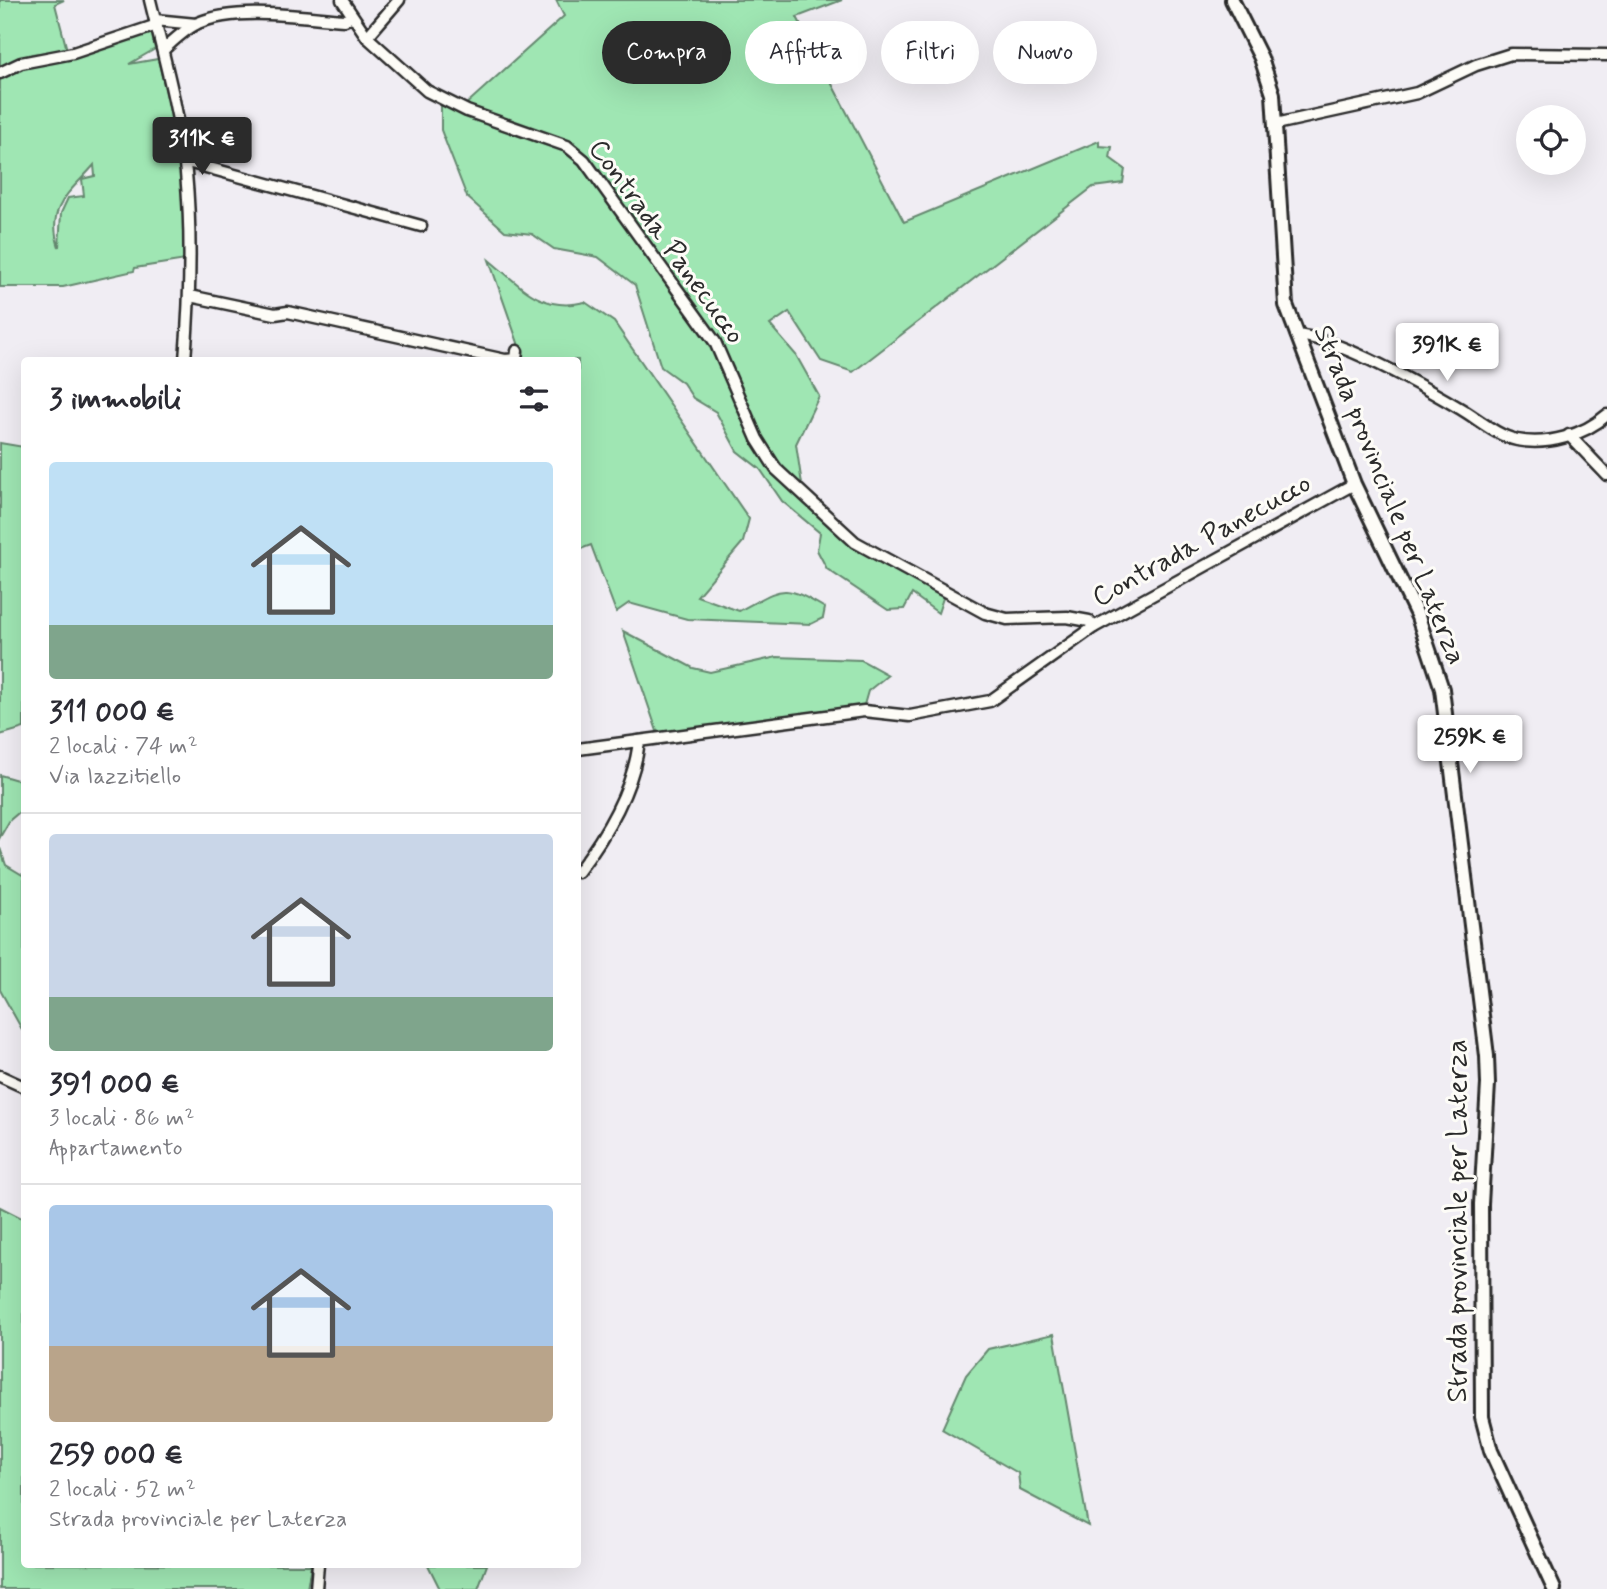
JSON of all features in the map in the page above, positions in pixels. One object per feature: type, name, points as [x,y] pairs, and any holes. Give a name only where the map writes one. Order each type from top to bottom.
[{"type":"main road","name":"Strada provinciale per Laterza","points":[[1232,0],[1269,75],[1276,124],[1282,279],[1296,335],[1354,484],[1418,617],[1442,690],[1487,1056],[1488,1084],[1481,1204],[1482,1417],[1491,1451],[1554,1589]]},
{"type":"street","points":[[150,0],[163,50],[184,161],[190,296],[185,357]]},
{"type":"street","name":"Contrada Panecucco","points":[[342,0],[367,37],[438,97],[491,120],[556,141],[576,151],[715,342],[757,439],[776,469],[855,542],[985,613],[1007,619],[1067,617],[1089,621],[1094,626],[1354,484]]},
{"type":"street","points":[[367,37],[399,0]]},
{"type":"street","points":[[0,74],[21,63],[73,53],[156,23],[196,24],[216,18],[262,14],[345,20],[352,16]]},
{"type":"street","points":[[163,50],[196,24]]},
{"type":"street","points":[[1276,124],[1417,93],[1476,65],[1511,54],[1607,55]]},
{"type":"street","points":[[184,161],[421,226]]},
{"type":"street","points":[[190,296],[275,314],[288,312],[491,357]]},
{"type":"street","points":[[1296,335],[1322,341],[1406,378],[1510,438],[1545,440],[1569,435],[1589,428],[1607,415]]},
{"type":"street","points":[[516,357],[517,351]]},
{"type":"street","points":[[1569,435],[1607,475]]},
{"type":"street","points":[[581,749],[864,711],[910,716],[975,706],[990,701],[1094,626]]},
{"type":"street","points":[[581,868],[595,849],[612,817],[637,759],[639,741]]},
{"type":"street","points":[[0,1076],[21,1086]]},
{"type":"street","points":[[316,1589],[318,1568]]},
{"type":"green space","points":[[0,0],[64,0],[55,4],[67,50],[32,54],[0,68]]},
{"type":"green space","points":[[556,0],[842,0],[797,17],[799,21],[745,21],[745,84],[832,84],[904,222],[1099,141],[1099,146],[1112,147],[1110,158],[1125,169],[1123,183],[1093,187],[853,372],[821,361],[789,312],[770,325],[796,355],[819,396],[796,444],[803,491],[767,447],[722,347],[713,343],[776,471],[858,546],[945,592],[938,613],[912,594],[904,609],[888,610],[827,569],[817,550],[820,533],[782,501],[760,469],[737,451],[716,412],[693,398],[683,383],[661,367],[635,285],[598,257],[554,249],[532,234],[505,231],[467,197],[441,130],[441,103],[572,145],[574,142],[464,106],[564,16]]},
{"type":"green space","points":[[151,30],[155,49],[129,64],[158,59],[180,150],[186,260],[135,268],[134,271],[63,287],[0,287],[0,78],[35,61]],"holes":[[[94,165],[95,176],[82,179],[84,196],[68,198],[61,213],[59,247],[55,221],[58,210],[69,192]]]},
{"type":"green space","points":[[489,260],[532,295],[556,304],[585,302],[614,322],[749,519],[743,542],[697,596],[739,611],[774,593],[790,591],[825,608],[823,618],[811,624],[687,619],[629,603],[616,612],[591,545],[581,549],[581,357],[523,357]]},
{"type":"green space","points":[[0,443],[21,446],[21,729],[0,735]]},
{"type":"green space","points":[[623,631],[693,668],[710,672],[777,657],[861,660],[888,675],[868,691],[864,705],[658,734]]},
{"type":"green space","points":[[0,775],[21,781],[21,811],[10,820],[0,837]]},
{"type":"green space","points":[[0,848],[6,865],[21,874],[21,1028],[0,990]]},
{"type":"green space","points":[[0,1207],[21,1218],[21,1568],[310,1568],[307,1589],[0,1589]]},
{"type":"green space","points":[[1054,1334],[1088,1526],[1020,1490],[1018,1473],[942,1429],[966,1375],[988,1349]]},
{"type":"green space","points":[[430,1568],[486,1568],[478,1589],[440,1589]]}]
